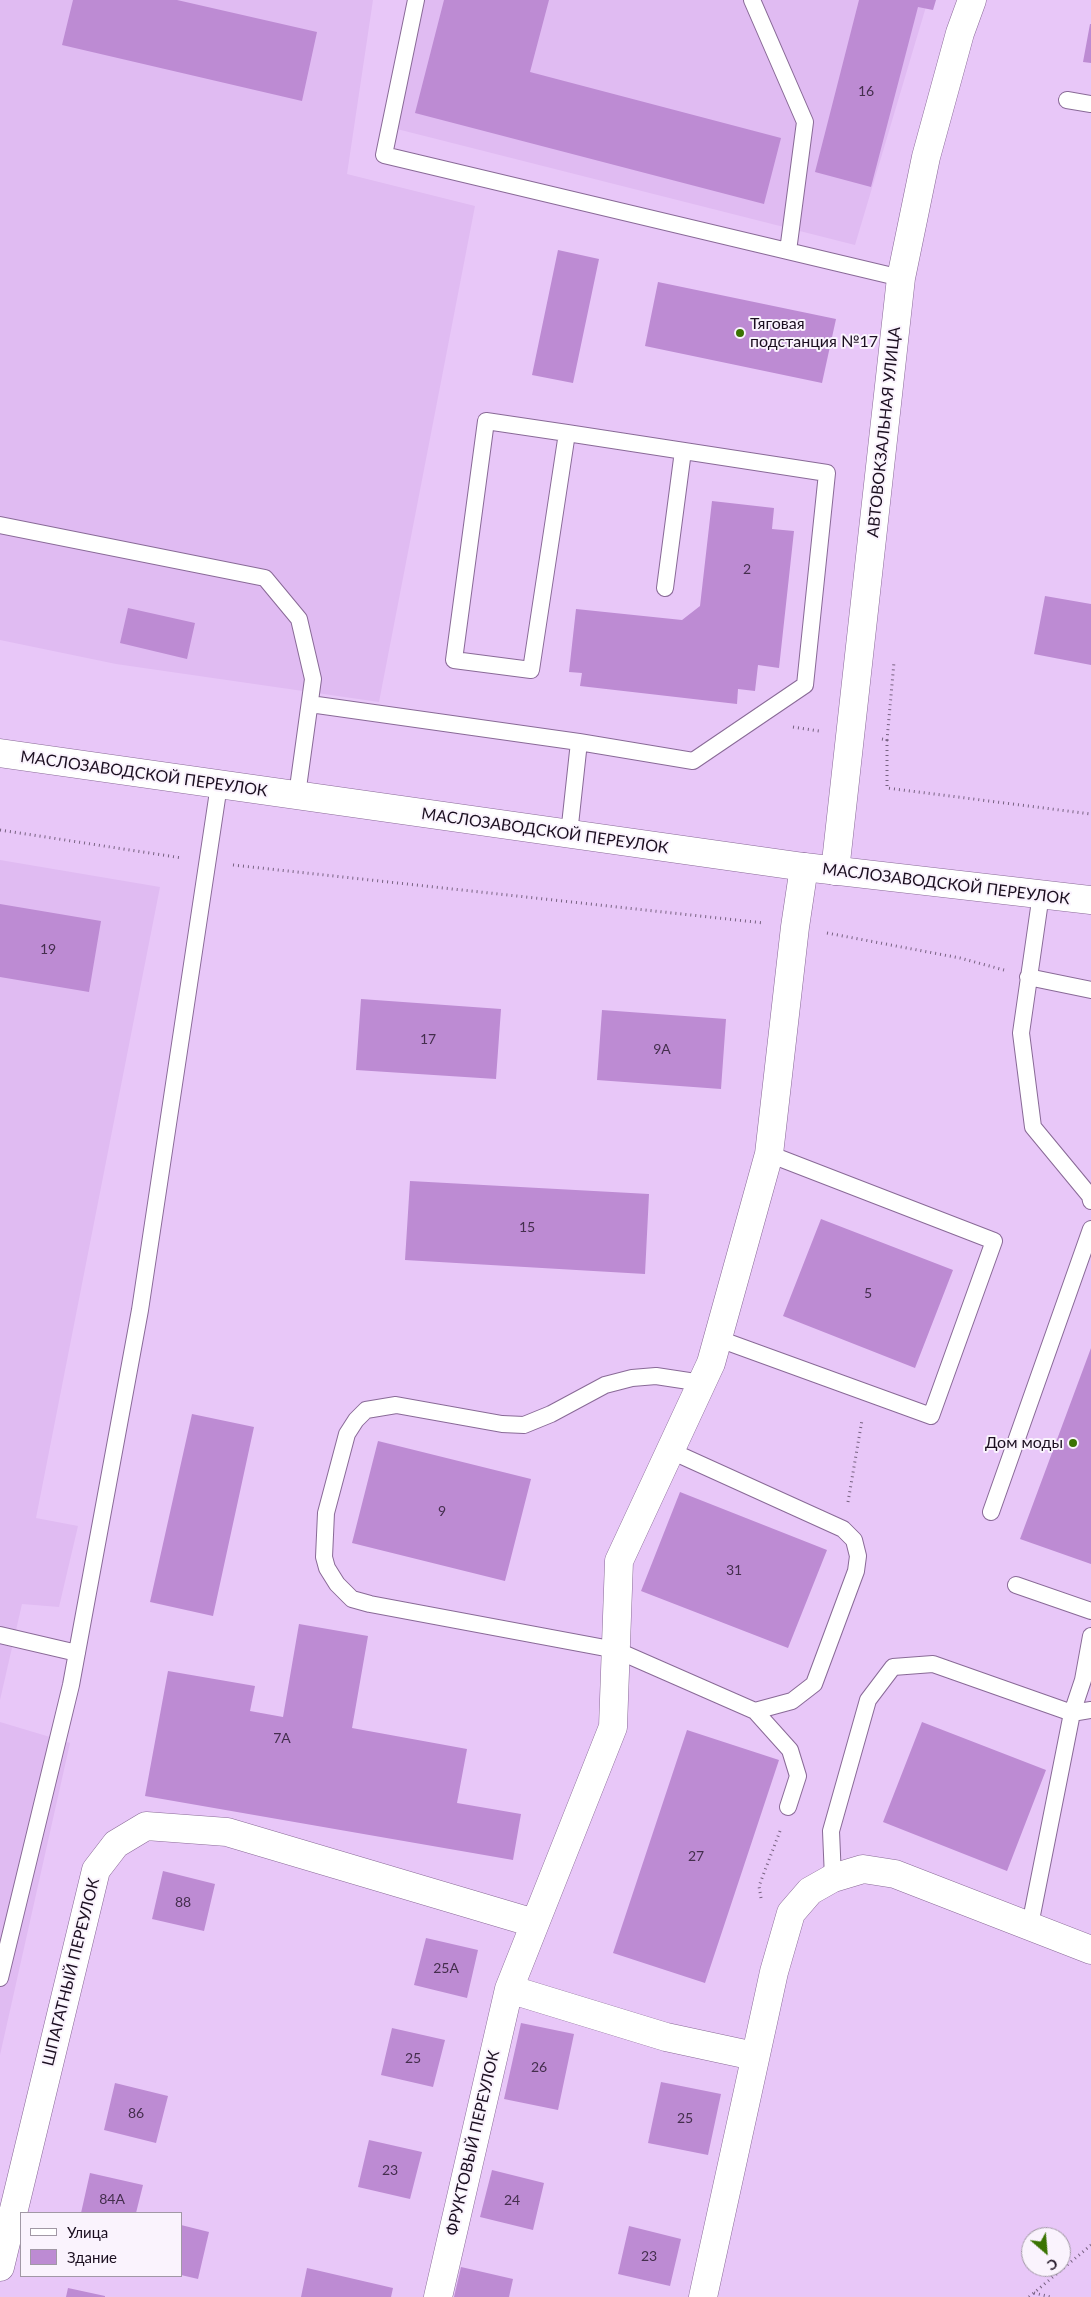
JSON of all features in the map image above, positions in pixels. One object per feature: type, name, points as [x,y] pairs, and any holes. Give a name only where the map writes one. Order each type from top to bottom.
[{"type":"main road","name":"АВТОВОКЗАЛЬНАЯ УЛИЦА","points":[[835,871],[901,278],[926,158],[960,33],[972,0]]},
{"type":"main road","name":"МАСЛОЗАВОДСКОЙ ПЕРЕУЛОК","points":[[0,753],[219,786],[297,795],[804,867],[1091,900]]},
{"type":"main road","name":"ФРУКТОВЫЙ ПЕРЕУЛОК","points":[[438,2297],[509,1990],[613,1727],[619,1561],[702,1383],[719,1339],[769,1154],[795,927],[804,867]]},
{"type":"main road","name":"ШПАГАТНЫЙ ПЕРЕУЛОК","points":[[0,2267],[96,1870],[116,1844],[146,1826],[227,1832],[534,1923]]},
{"type":"main road","points":[[703,2297],[754,2056],[774,1972],[791,1913],[810,1891],[833,1878],[863,1869],[896,1874],[1091,1950]]},
{"type":"main road","points":[[509,1990],[666,2037],[754,2056]]},
{"type":"lane","points":[[416,0],[384,155],[901,278]]},
{"type":"lane","points":[[752,0],[805,122],[788,251]]},
{"type":"lane","points":[[1067,100],[1091,104]]},
{"type":"lane","points":[[310,704],[579,742],[693,761],[805,685],[828,473],[568,433],[486,421],[454,660],[531,670],[568,433]]},
{"type":"lane","points":[[665,588],[683,451]]},
{"type":"lane","points":[[0,525],[265,578],[298,619],[313,679],[297,795]]},
{"type":"lane","points":[[569,834],[579,742]]},
{"type":"lane","points":[[0,1978],[77,1653],[140,1310],[219,786]]},
{"type":"lane","points":[[1041,894],[1028,977],[1022,1033],[1033,1127],[1090,1196],[1091,1201]]},
{"type":"lane","points":[[1028,977],[1091,990]]},
{"type":"lane","points":[[719,1339],[931,1416],[994,1241],[769,1154]]},
{"type":"lane","points":[[992,1512],[1091,1229]]},
{"type":"lane","points":[[702,1383],[656,1376],[632,1378],[605,1385],[551,1414],[524,1425],[494,1423],[396,1405],[366,1410],[356,1420],[347,1434],[326,1513],[324,1557],[327,1568],[337,1584],[352,1599],[616,1650],[755,1711],[790,1750],[798,1776],[788,1807]]},
{"type":"lane","points":[[671,1451],[843,1529],[854,1540],[858,1556],[856,1571],[814,1684],[792,1700],[755,1711]]},
{"type":"lane","points":[[1016,1585],[1091,1611]]},
{"type":"lane","points":[[0,1634],[77,1653]]},
{"type":"lane","points":[[1030,1925],[1072,1713],[1083,1680],[1091,1636]]},
{"type":"lane","points":[[833,1878],[831,1831],[868,1700],[893,1667],[932,1664],[1072,1713],[1091,1710]]},
{"type":"path","points":[[887,740],[886,788],[1091,814]]},
{"type":"path","points":[[0,830],[208,862],[795,927],[960,958],[1028,977]]},
{"type":"path","points":[[843,1529],[867,1392]]},
{"type":"path","points":[[1029,2297],[1091,2245]]},
{"type":"path","points":[[1034,2293],[1051,2297]]},
{"type":"shaded area","points":[[0,0],[373,0],[347,174],[475,206],[379,702],[116,664],[0,640]]},
{"type":"shaded area","points":[[412,0],[928,0],[855,245],[389,127]]},
{"type":"shaded area","points":[[0,860],[160,887],[36,1518],[78,1526],[59,1607],[22,1604],[0,1700]]},
{"type":"shaded area","points":[[0,1722],[70,1743],[0,2055]]},
{"type":"building","points":[[73,0],[177,0],[317,32],[302,101],[62,45]]},
{"type":"building","points":[[444,0],[549,0],[530,72],[781,138],[764,204],[415,113]]},
{"type":"building","points":[[859,0],[936,0],[933,10],[918,7],[871,187],[815,172]]},
{"type":"building","points":[[1091,24],[1091,63],[1083,62]]},
{"type":"building","points":[[558,250],[599,259],[573,383],[532,375]]},
{"type":"building","name":"Тяговая подстанция №17","points":[[658,282],[836,319],[822,383],[645,346]]},
{"type":"building","points":[[712,501],[774,508],[772,529],[794,531],[779,668],[758,665],[755,691],[738,689],[737,704],[580,686],[582,673],[569,672],[576,609],[682,620],[700,606]]},
{"type":"building","points":[[1045,596],[1091,604],[1091,665],[1034,654]]},
{"type":"building","points":[[128,608],[195,623],[187,659],[120,643]]},
{"type":"building","points":[[0,904],[101,921],[89,992],[0,977]]},
{"type":"building","points":[[361,999],[501,1009],[496,1079],[356,1070]]},
{"type":"building","points":[[602,1010],[726,1019],[721,1089],[597,1080]]},
{"type":"building","points":[[410,1181],[649,1194],[645,1274],[405,1260]]},
{"type":"building","points":[[821,1219],[953,1270],[915,1368],[783,1316]]},
{"type":"building","name":"Дом моды","points":[[1091,1348],[1091,1564],[1020,1539]]},
{"type":"building","points":[[192,1414],[254,1427],[213,1616],[150,1602]]},
{"type":"building","points":[[378,1441],[531,1479],[505,1581],[352,1543]]},
{"type":"building","points":[[680,1492],[827,1550],[788,1648],[641,1591]]},
{"type":"building","points":[[299,1624],[368,1636],[352,1728],[467,1749],[457,1803],[521,1814],[513,1860],[145,1796],[168,1671],[255,1686],[250,1711],[283,1717]]},
{"type":"building","points":[[922,1722],[1046,1770],[1007,1871],[883,1822]]},
{"type":"building","points":[[687,1730],[779,1760],[705,1983],[613,1953]]},
{"type":"building","points":[[163,1871],[215,1884],[204,1931],[152,1919]]},
{"type":"building","points":[[426,1938],[478,1950],[467,1998],[414,1985]]},
{"type":"building","points":[[521,2023],[574,2034],[558,2110],[504,2099]]},
{"type":"building","points":[[392,2028],[445,2040],[433,2087],[381,2075]]},
{"type":"building","points":[[661,2082],[721,2094],[708,2155],[648,2143]]},
{"type":"building","points":[[115,2083],[168,2096],[156,2143],[104,2130]]},
{"type":"building","points":[[369,2140],[422,2152],[410,2199],[358,2187]]},
{"type":"building","points":[[492,2170],[544,2183],[533,2230],[480,2217]]},
{"type":"building","points":[[90,2173],[143,2185],[136,2212],[81,2212]]},
{"type":"building","points":[[182,2225],[209,2232],[198,2279],[182,2275]]},
{"type":"building","points":[[629,2226],[681,2239],[670,2286],[618,2274]]},
{"type":"building","points":[[461,2267],[513,2279],[509,2297],[454,2297]]},
{"type":"building","points":[[307,2268],[393,2288],[391,2297],[301,2297]]},
{"type":"building","points":[[68,2288],[105,2296],[105,2297],[66,2297]]},
{"type":"place","name":"Тяговая подстанция №17","points":[[740,333]]},
{"type":"place","name":"Дом моды","points":[[1073,1443]]}]
